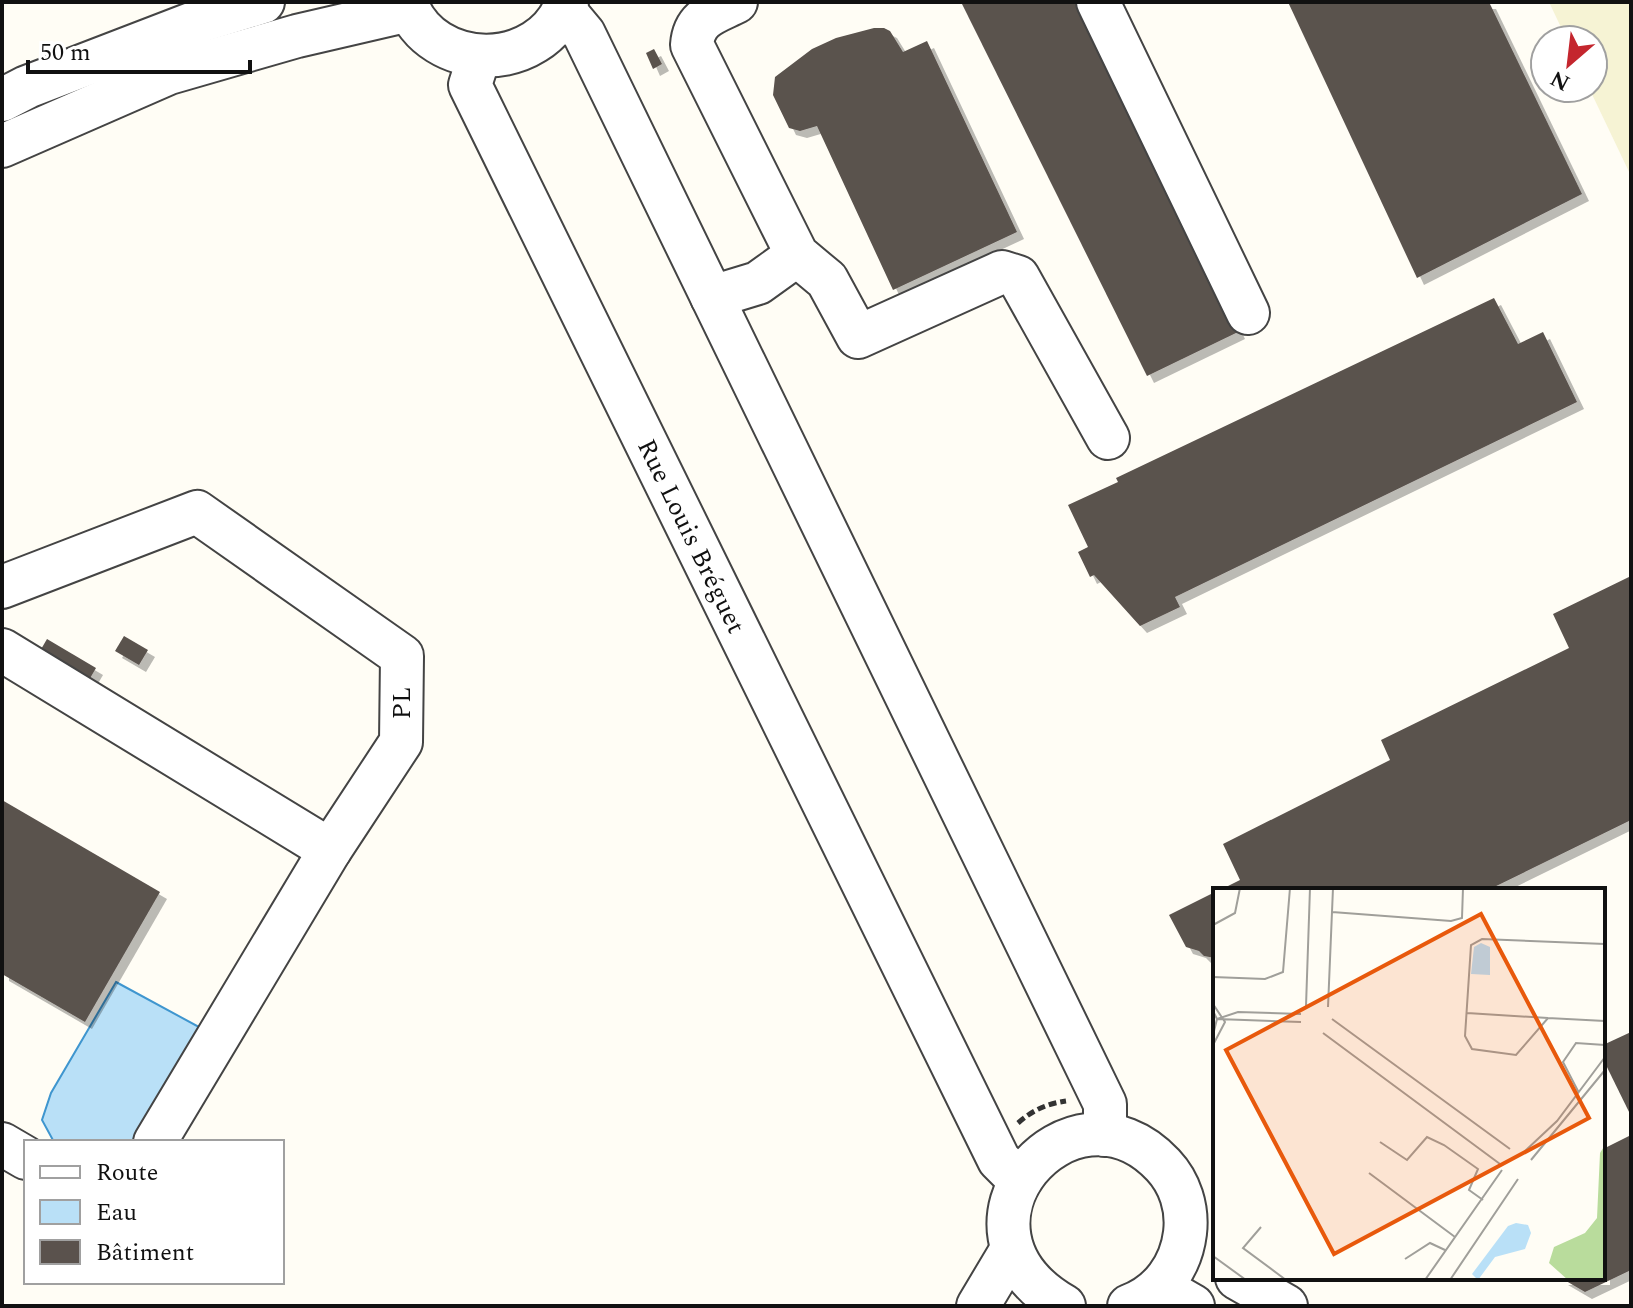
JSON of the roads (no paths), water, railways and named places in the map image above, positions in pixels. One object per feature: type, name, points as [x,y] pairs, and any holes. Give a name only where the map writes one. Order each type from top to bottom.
[{"type":"street","points":[[2,100],[27,87],[191,24],[263,2]]},
{"type":"street","points":[[736,2],[704,18],[693,32],[692,45],[797,255],[827,280],[858,337],[1002,272],[1018,277],[1108,438]]},
{"type":"street","points":[[1098,2],[1248,313]]},
{"type":"street","points":[[2,146],[169,73],[408,6],[427,34],[451,50],[479,57],[505,55],[529,46],[549,30],[566,6],[584,34],[1105,1104],[1105,1135]]},
{"type":"street","name":"Rue Louis Bréguet","points":[[479,57],[470,85],[999,1160],[1019,1180]]},
{"type":"street","points":[[712,297],[758,283],[797,255]]},
{"type":"street","name":"PL","points":[[2,587],[197,512],[402,656],[401,742],[330,850]]},
{"type":"street","points":[[2,650],[330,850],[156,1140]]},
{"type":"street","points":[[1064,1306],[1041,1293],[1023,1273],[1012,1249],[1008,1223],[1012,1197],[1019,1180],[1039,1156],[1059,1143],[1082,1136],[1105,1135],[1130,1141],[1153,1154],[1170,1173],[1182,1196],[1186,1222],[1199,1257],[1174,1269],[1161,1300]]},
{"type":"street","points":[[2,1144],[24,1157]]},
{"type":"street","points":[[978,1306],[1012,1249]]},
{"type":"street","points":[[1240,1280],[1286,1306]]},
{"type":"water","points":[[116,982],[210,1033],[146,1140],[53,1140],[42,1120],[51,1093]]}]
